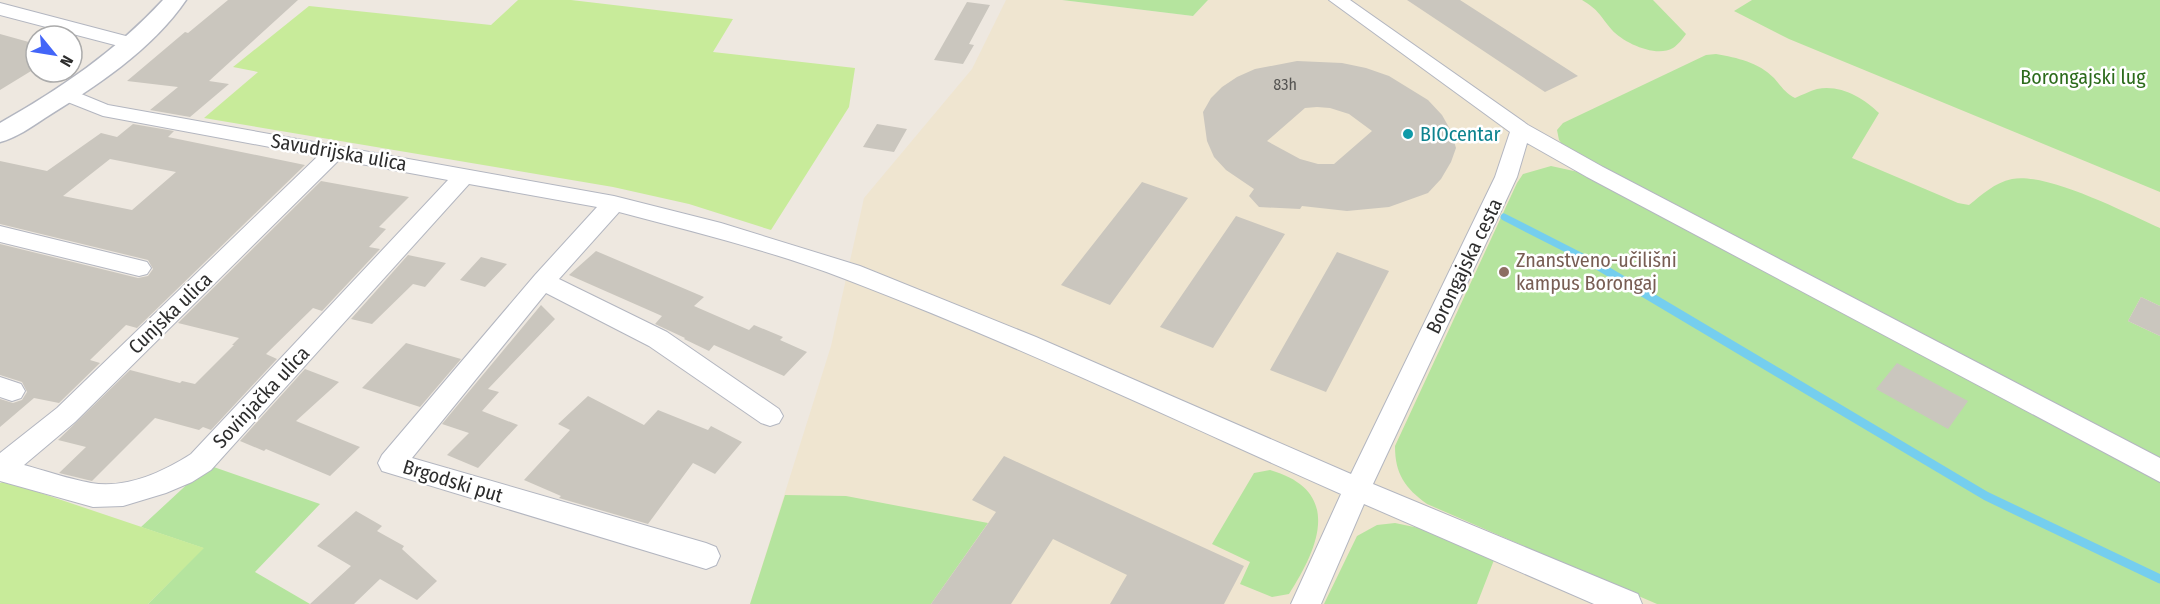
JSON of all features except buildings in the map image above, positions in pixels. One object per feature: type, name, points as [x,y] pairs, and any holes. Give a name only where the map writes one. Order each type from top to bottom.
[{"type":"street","points":[[0,134],[67,95],[134,44],[175,0]]},
{"type":"street","points":[[1338,0],[1521,130],[1595,172],[2160,471]]},
{"type":"street","points":[[0,9],[134,44]]},
{"type":"street","name":"Savudrijska ulica","points":[[67,95],[103,110],[614,203],[713,229],[852,272],[1027,344],[1357,489],[1628,604]]},
{"type":"street","name":"Borongajska cesta","points":[[1306,604],[1357,489],[1506,177],[1521,130]]},
{"type":"street","name":"Cunjska ulica","points":[[0,470],[66,415],[336,152]]},
{"type":"street","name":"Sovinjačka ulica","points":[[0,470],[93,495],[123,494],[156,485],[201,462],[465,175]]},
{"type":"street","points":[[614,203],[543,281],[658,339],[770,416]]},
{"type":"street","points":[[0,234],[139,268]]},
{"type":"street","name":"Brgodski put","points":[[543,281],[392,463],[706,556]]},
{"type":"shaded area","name":"Znanstveno-učilišni kampus Borongaj","points":[[1006,0],[1062,0],[1193,16],[1208,0],[2160,0],[2160,604],[750,604],[831,346],[864,198],[972,69]]},
{"type":"green space","points":[[518,0],[571,0],[733,19],[713,52],[855,68],[849,107],[771,230],[689,204],[613,187],[204,118],[258,72],[233,67],[309,6],[491,25]]},
{"type":"green space","points":[[1062,0],[1208,0],[1193,16]]},
{"type":"green space","points":[[1582,0],[1653,0],[1686,34],[1675,47],[1666,51],[1641,48],[1617,35],[1596,10]]},
{"type":"green space","name":"Borongajski lug","points":[[1752,0],[2160,0],[2160,192],[1789,39],[1734,11]]},
{"type":"green space","points":[[1716,54],[1754,64],[1768,73],[1795,98],[1826,88],[1843,90],[1859,97],[1879,113],[1852,158],[1958,203],[1969,205],[2000,183],[2027,178],[2065,187],[2160,228],[2160,306],[2141,297],[2128,321],[2160,336],[2160,463],[1566,149],[1559,140],[1557,130],[1563,123],[1706,55]]},
{"type":"green space","points":[[1551,166],[1583,173],[1880,333],[2160,479],[2160,604],[1657,604],[1427,504],[1403,480],[1397,465],[1395,446],[1517,183],[1523,174]]},
{"type":"green space","points":[[208,465],[320,504],[255,572],[310,604],[148,604],[203,548],[141,527]]},
{"type":"green space","points":[[1270,470],[1293,479],[1308,492],[1316,506],[1318,522],[1309,558],[1289,594],[1272,597],[1240,584],[1250,562],[1212,544],[1254,473]]},
{"type":"green space","points":[[5,481],[204,548],[148,604],[0,604],[0,483]]},
{"type":"green space","points":[[785,495],[846,496],[988,523],[931,604],[750,604]]},
{"type":"green space","points":[[1395,523],[1419,528],[1494,560],[1477,604],[1324,604],[1357,536],[1377,525]]},
{"type":"waterway","points":[[1504,217],[1600,266]]},
{"type":"waterway","points":[[1597,265],[1986,496],[2160,579]]},
{"type":"place","name":"BIOcentar","points":[[1408,134]]},
{"type":"place","name":"Znanstveno-učilišni kampus Borongaj","points":[[1504,272]]}]
